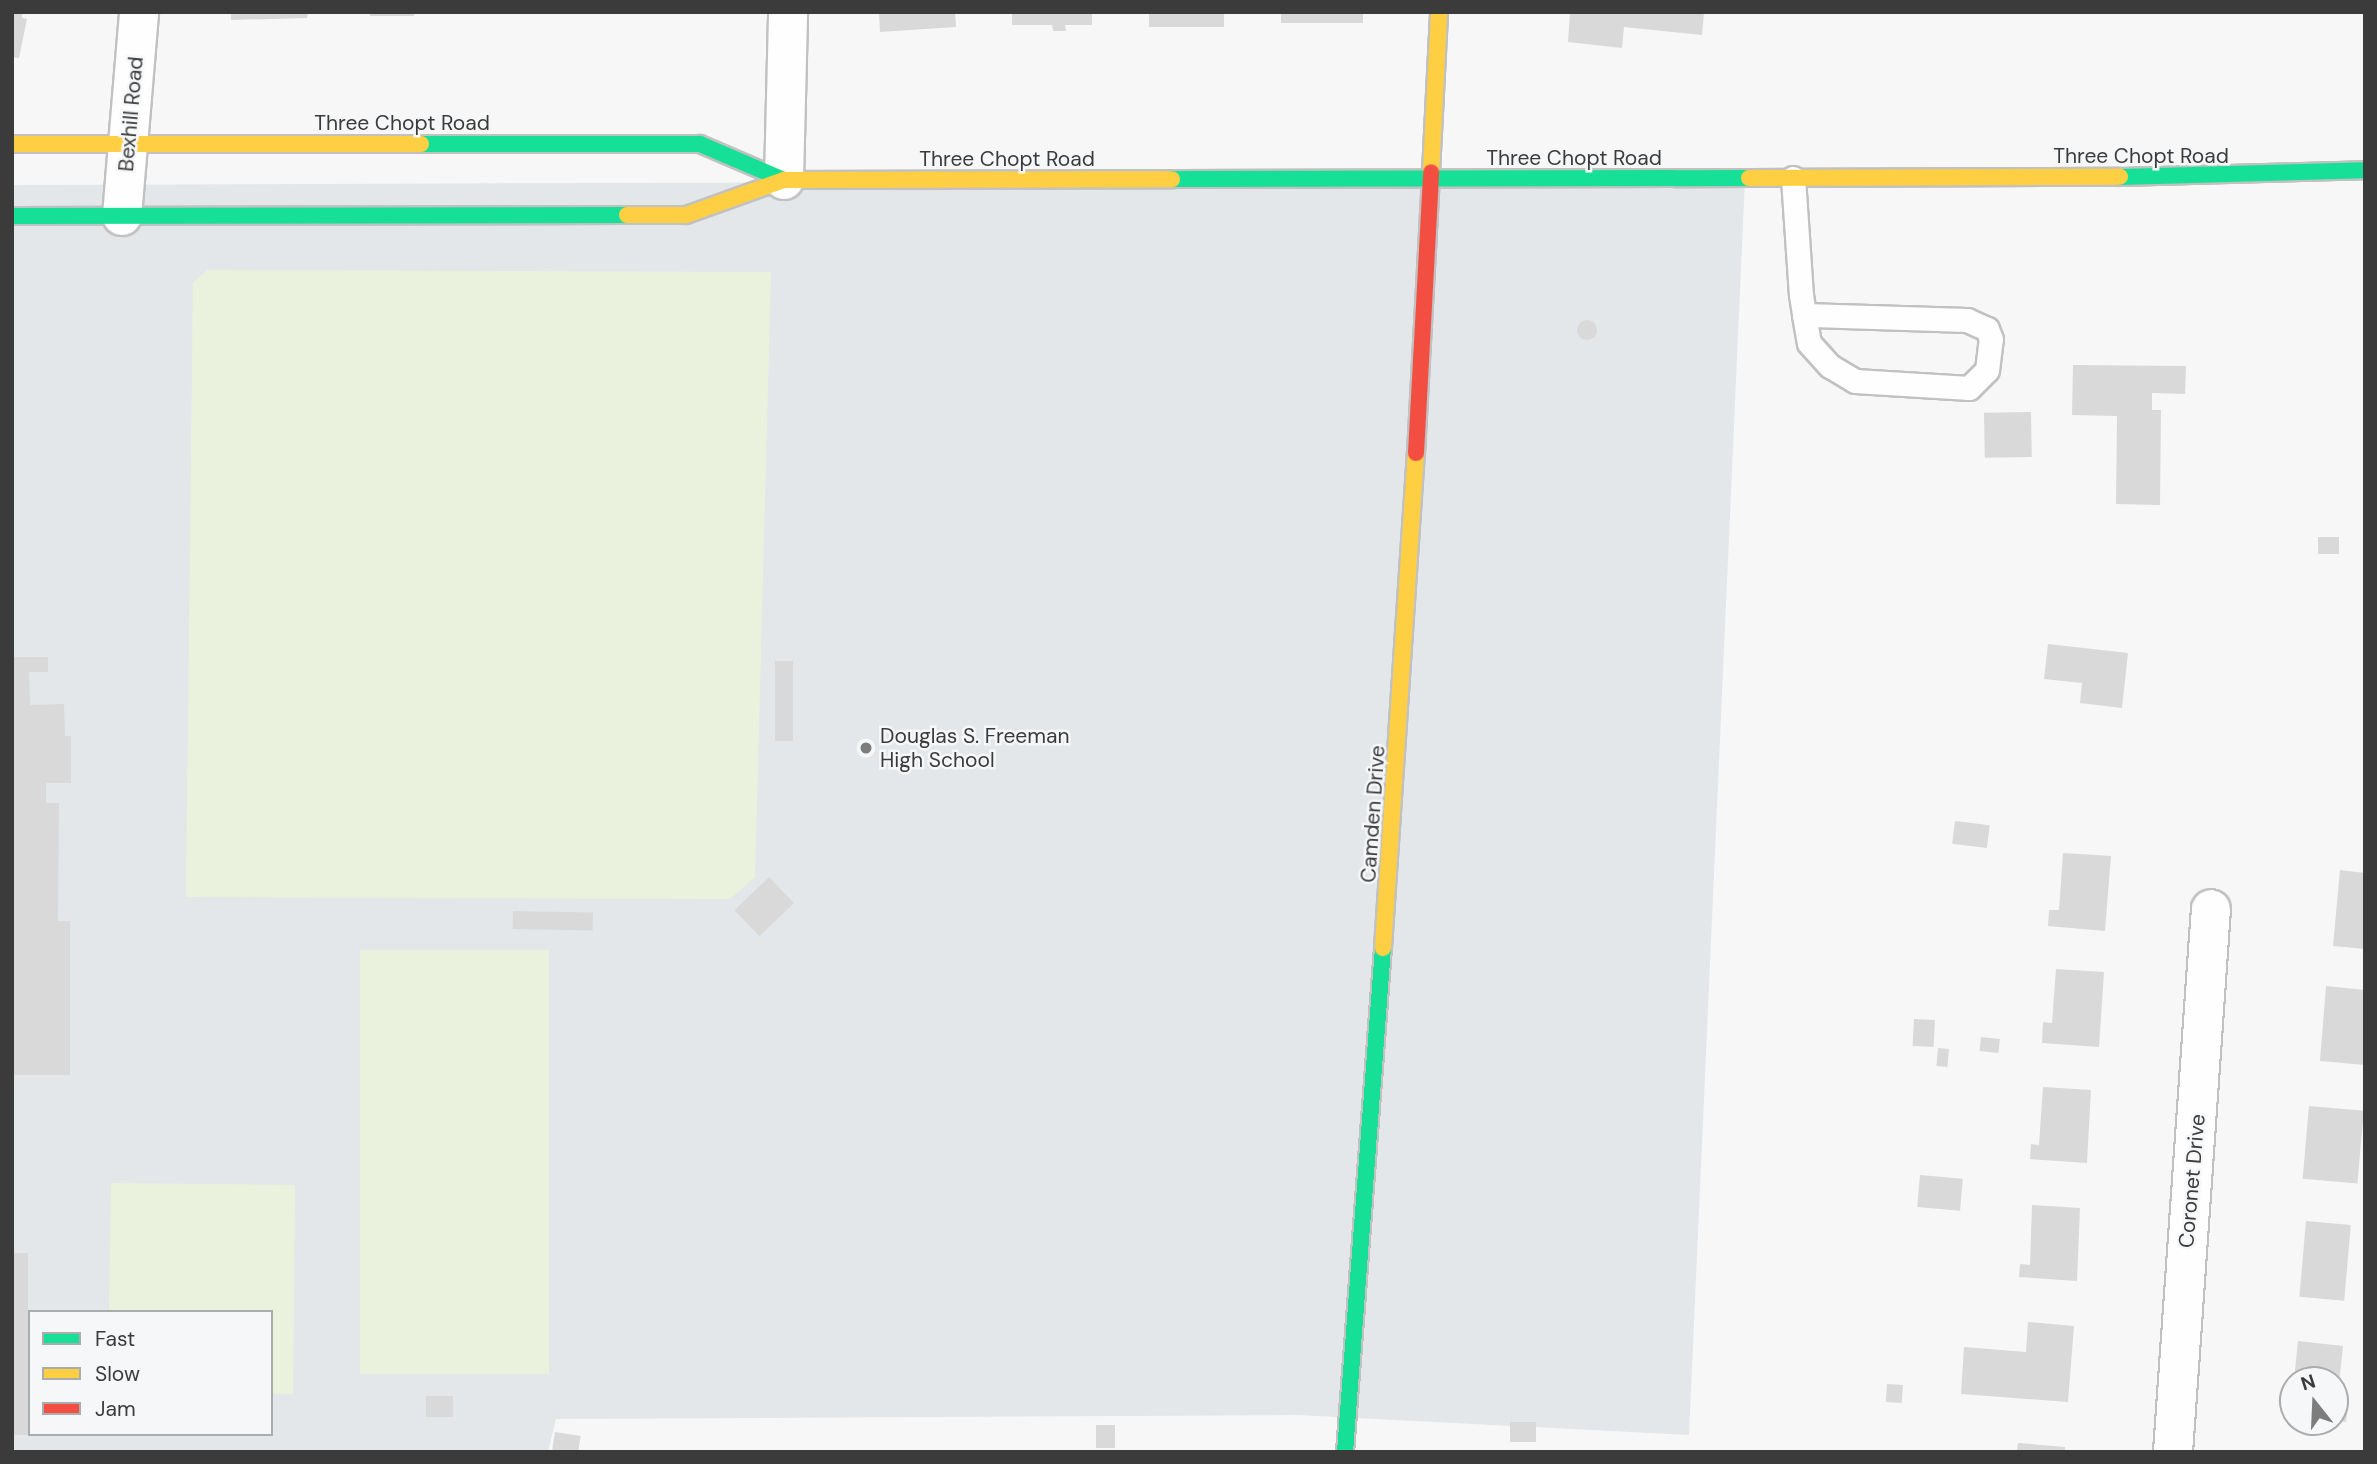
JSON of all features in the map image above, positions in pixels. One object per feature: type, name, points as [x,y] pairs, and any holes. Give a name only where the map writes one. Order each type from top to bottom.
[{"type":"main road","name":"Camden Drive","points":[[1345,1452],[1406,649],[1439,12]]},
{"type":"main road","name":"Three Chopt Road","points":[[12,144],[701,144],[784,180]]},
{"type":"main road","name":"Three Chopt Road","points":[[12,216],[686,215],[784,180],[2218,177],[2365,170]]},
{"type":"street","name":"Bexhill Road","points":[[122,216],[139,12]]},
{"type":"street","points":[[784,180],[788,12]]},
{"type":"street","name":"Coronet Drive","points":[[2173,1452],[2211,909]]},
{"type":"lane","points":[[1793,178],[1804,315],[1809,343],[1830,366],[1855,381],[1969,388],[1987,370],[1991,339],[1987,329],[1967,320],[1804,315]]},
{"type":"shaded area","name":"Douglas S. Freeman High School","points":[[1745,179],[1689,1435],[1297,1415],[556,1419],[548,1452],[12,1452],[12,185]]},
{"type":"green space","points":[[207,270],[771,272],[755,877],[730,899],[186,897],[193,283]]},
{"type":"green space","points":[[360,950],[549,950],[549,1374],[360,1374]]},
{"type":"green space","points":[[111,1183],[295,1185],[293,1394],[273,1394],[273,1310],[109,1310]]},
{"type":"building","points":[[12,12],[22,12],[22,18],[27,19],[19,58],[12,57]]},
{"type":"building","points":[[231,12],[308,12],[307,18],[231,20]]},
{"type":"building","points":[[370,12],[414,12],[414,16],[370,16]]},
{"type":"building","points":[[879,12],[955,12],[956,27],[880,32]]},
{"type":"building","points":[[1012,12],[1092,12],[1092,25],[1065,25],[1066,31],[1053,31],[1052,25],[1012,25]]},
{"type":"building","points":[[1149,12],[1224,12],[1224,27],[1149,27]]},
{"type":"building","points":[[1281,12],[1363,12],[1363,23],[1281,23]]},
{"type":"building","points":[[1570,12],[1704,12],[1702,35],[1624,27],[1622,48],[1568,42]]},
{"type":"building","points":[[1587,320],[1594,323],[1597,330],[1594,337],[1587,340],[1580,337],[1577,330],[1580,323]]},
{"type":"building","points":[[2073,365],[2186,366],[2185,394],[2152,393],[2152,410],[2161,410],[2160,505],[2116,504],[2117,416],[2072,415]]},
{"type":"building","points":[[2031,412],[2032,457],[1985,458],[1984,413]]},
{"type":"building","points":[[2318,537],[2339,537],[2339,554],[2318,554]]},
{"type":"building","points":[[2048,644],[2128,653],[2122,708],[2080,703],[2082,683],[2044,679]]},
{"type":"building","points":[[12,657],[48,657],[48,672],[29,672],[30,705],[64,704],[65,736],[71,736],[71,783],[46,783],[46,803],[59,803],[58,921],[70,921],[70,1075],[12,1075]]},
{"type":"building","points":[[775,661],[793,661],[793,741],[775,741]]},
{"type":"building","points":[[1955,821],[1990,825],[1987,848],[1952,844]]},
{"type":"building","points":[[2063,853],[2111,856],[2105,931],[2048,926],[2049,910],[2059,910]]},
{"type":"building","points":[[2340,870],[2365,873],[2365,949],[2333,946]]},
{"type":"building","points":[[769,877],[794,903],[759,936],[734,910]]},
{"type":"building","points":[[513,911],[593,912],[593,930],[513,929]]},
{"type":"building","points":[[2056,969],[2104,972],[2099,1047],[2042,1043],[2043,1022],[2052,1023]]},
{"type":"building","points":[[2326,986],[2365,990],[2365,1065],[2320,1061]]},
{"type":"building","points":[[1914,1019],[1935,1020],[1934,1047],[1913,1046]]},
{"type":"building","points":[[1981,1037],[2000,1039],[1998,1053],[1980,1051]]},
{"type":"building","points":[[1938,1048],[1949,1049],[1947,1067],[1936,1066]]},
{"type":"building","points":[[2043,1087],[2091,1090],[2087,1163],[2030,1159],[2031,1144],[2039,1145]]},
{"type":"building","points":[[2309,1106],[2364,1111],[2357,1184],[2303,1179]]},
{"type":"building","points":[[1920,1175],[1963,1179],[1960,1211],[1917,1207]]},
{"type":"building","points":[[2032,1205],[2080,1208],[2077,1281],[2019,1277],[2020,1264],[2030,1265]]},
{"type":"building","points":[[2306,1221],[2351,1225],[2344,1301],[2299,1297]]},
{"type":"building","points":[[12,1253],[28,1253],[28,1435],[12,1435]]},
{"type":"building","points":[[2028,1322],[2074,1326],[2068,1402],[1961,1394],[1964,1347],[2026,1352]]},
{"type":"building","points":[[2298,1341],[2343,1346],[2341,1366],[2295,1366]]},
{"type":"building","points":[[1887,1384],[1903,1385],[1902,1403],[1886,1402]]},
{"type":"building","points":[[426,1396],[453,1396],[453,1417],[426,1417]]},
{"type":"building","points":[[1510,1422],[1536,1422],[1536,1442],[1510,1442]]},
{"type":"building","points":[[1096,1425],[1115,1425],[1115,1448],[1096,1448]]},
{"type":"building","points":[[555,1432],[581,1436],[578,1452],[552,1450]]},
{"type":"building","points":[[2018,1443],[2065,1447],[2065,1452],[2017,1452]]},
{"type":"traffic: fast","points":[[421,144],[700,144],[784,180]]},
{"type":"traffic: fast","points":[[2120,177],[2365,170]]},
{"type":"traffic: fast","points":[[1172,179],[1749,178]]},
{"type":"traffic: fast","points":[[12,216],[627,215]]},
{"type":"traffic: fast","points":[[1345,1452],[1383,948]]},
{"type":"traffic: slow","points":[[1431,172],[1439,12]]},
{"type":"traffic: slow","points":[[12,144],[421,144]]},
{"type":"traffic: slow","points":[[1749,178],[2120,177]]},
{"type":"traffic: slow","points":[[627,215],[686,215],[784,180],[1172,179]]},
{"type":"traffic: slow","points":[[1383,948],[1416,453]]},
{"type":"traffic: jam","points":[[1416,453],[1431,172]]},
{"type":"place","name":"Douglas S. Freeman High School","points":[[866,748]]}]
